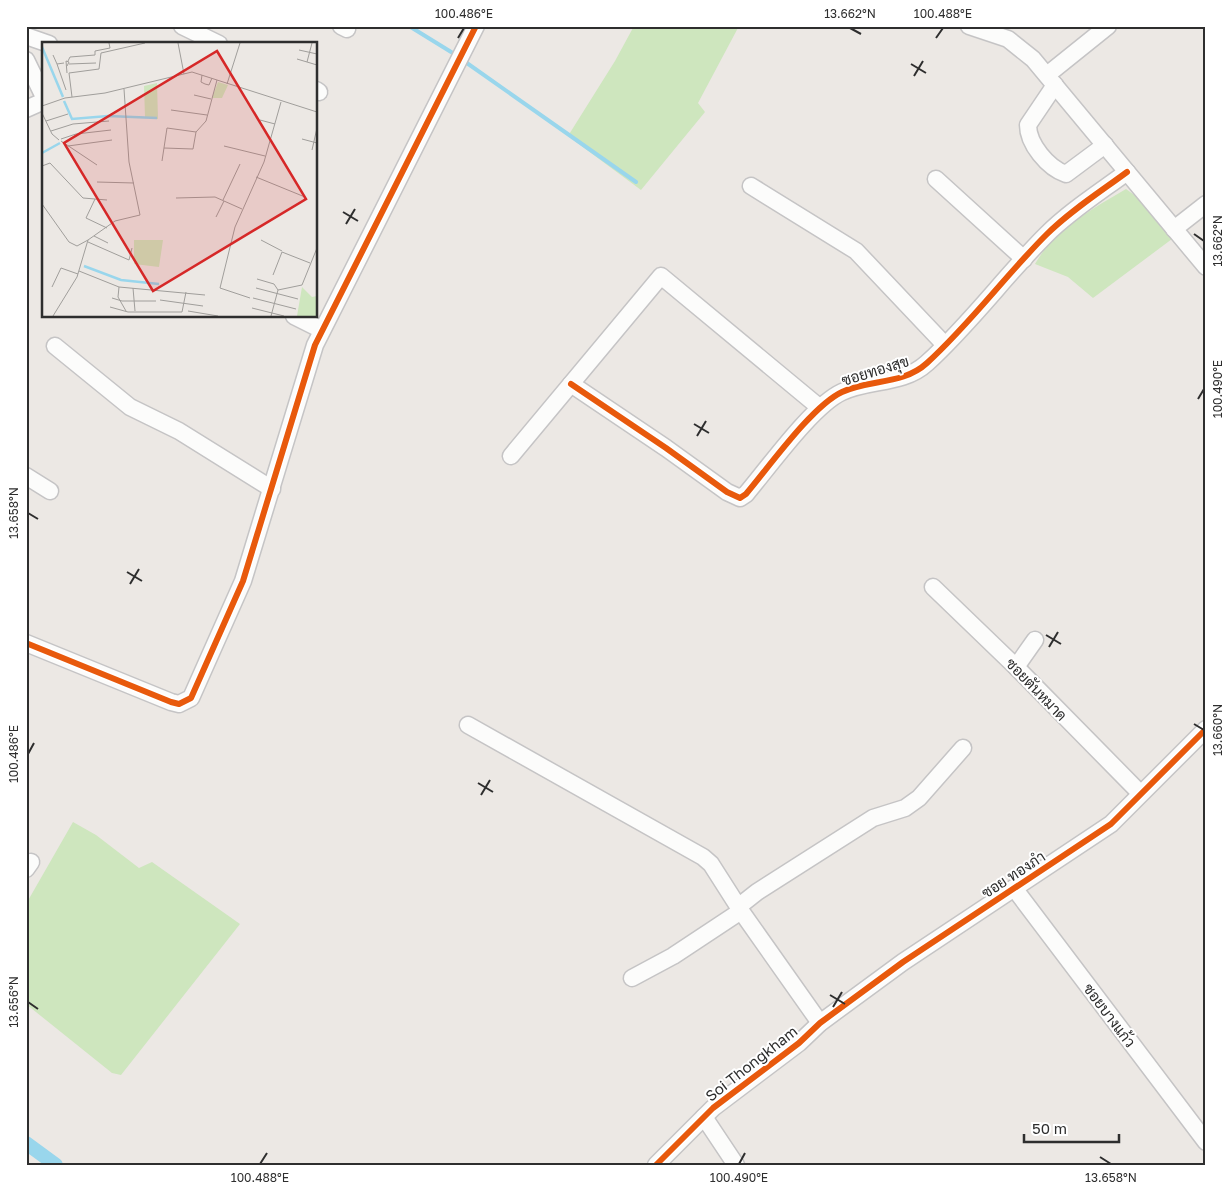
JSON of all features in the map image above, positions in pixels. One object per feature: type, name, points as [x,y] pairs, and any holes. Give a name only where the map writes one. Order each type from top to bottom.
[{"type":"street","points":[[182,26],[215,42]]},
{"type":"street","points":[[26,643],[171,702],[179,704],[191,698],[233,606],[272,489],[305,372],[322,330],[476,26]]},
{"type":"street","points":[[969,26],[1008,39],[1033,58],[1206,267]]},
{"type":"street","points":[[1105,145],[1073,171],[1066,174],[1051,165],[1040,152],[1028,131],[1028,125],[1051,80],[1108,26]]},
{"type":"street","points":[[26,36],[42,42]]},
{"type":"street","points":[[26,60],[42,95]]},
{"type":"street","points":[[26,109],[42,100]]},
{"type":"street","name":"ซอยทองสุข","points":[[571,384],[727,492],[740,498],[746,494],[819,408],[840,393],[852,388],[902,378],[916,372],[945,345],[1048,233],[1071,213],[1127,172]]},
{"type":"street","points":[[936,179],[1024,259]]},
{"type":"street","points":[[751,186],[856,251],[945,345]]},
{"type":"street","points":[[1174,228],[1206,204]]},
{"type":"street","points":[[511,456],[661,276],[819,408]]},
{"type":"street","points":[[298,318],[322,330]]},
{"type":"street","points":[[55,346],[130,407],[179,432],[272,489]]},
{"type":"street","points":[[26,476],[50,490]]},
{"type":"street","name":"ซอยตันหมาด","points":[[932,587],[1016,666],[1140,793]]},
{"type":"street","points":[[1016,666],[1035,640]]},
{"type":"street","points":[[468,725],[703,857],[711,864],[739,909],[820,1024]]},
{"type":"street","name":"ซอย ทองภํา","points":[[820,1024],[903,962],[1099,834],[1206,729]]},
{"type":"street","points":[[632,978],[673,956],[739,909],[757,892],[873,818],[905,808],[919,798],[963,748]]},
{"type":"street","name":"ซอยบางแก้ว","points":[[1014,888],[1206,1142]]},
{"type":"street","name":"Soi Thongkham","points":[[656,1165],[707,1114],[799,1043],[820,1024]]},
{"type":"street","points":[[707,1114],[736,1165]]},
{"type":"green space","points":[[634,26],[739,26],[698,103],[705,112],[641,190],[568,136],[615,61]]},
{"type":"green space","points":[[1126,189],[1137,197],[1172,239],[1093,298],[1068,277],[1035,264],[1052,241],[1075,221]]},
{"type":"green space","points":[[73,822],[96,835],[139,868],[152,862],[240,924],[121,1075],[112,1073],[26,1004],[26,904]]},
{"type":"waterway","points":[[409,26],[456,55]]},
{"type":"waterway","points":[[464,61],[636,182]]},
{"type":"waterway","points":[[26,1143],[56,1165]]},
{"type":"cycle path","points":[[26,643],[171,702],[179,704],[191,698],[243,581],[315,345],[476,26]]},
{"type":"cycle path","points":[[571,384],[727,492],[740,498],[746,494],[805,423],[830,399],[853,388],[908,375],[918,370],[943,348],[1055,226],[1127,172]]},
{"type":"cycle path","points":[[656,1165],[713,1108],[799,1043],[820,1023],[903,962],[1111,824],[1206,729]]}]
